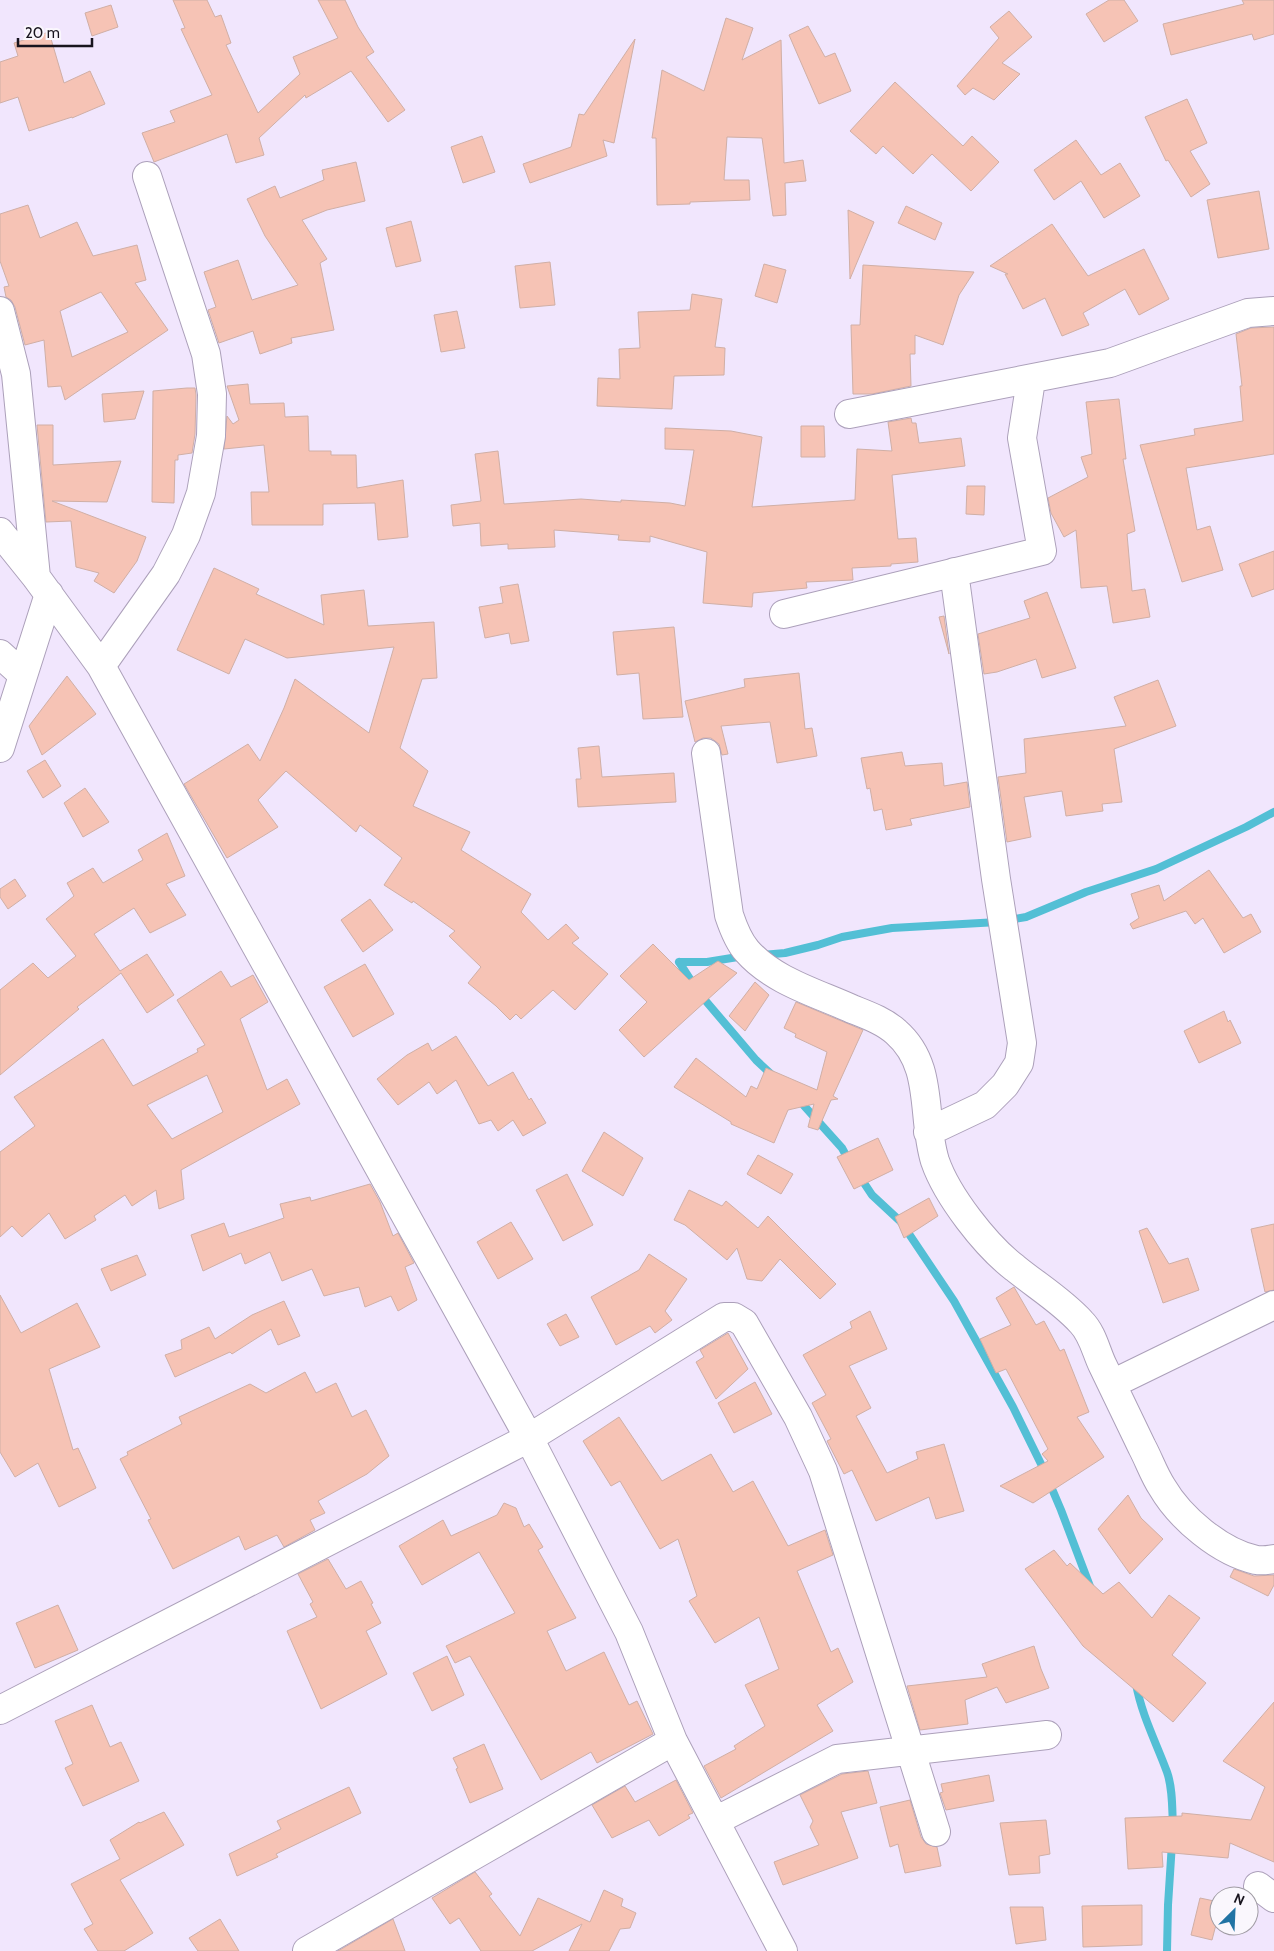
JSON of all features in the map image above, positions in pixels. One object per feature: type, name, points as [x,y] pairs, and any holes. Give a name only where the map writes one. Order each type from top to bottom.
[{"type":"street","points":[[101,666],[166,574],[186,535],[201,493],[211,436],[212,394],[206,354],[147,176]]},
{"type":"street","points":[[0,311],[16,374],[42,585],[23,675],[0,748]]},
{"type":"street","points":[[849,414],[1031,380],[1110,363],[1248,313],[1274,311]]},
{"type":"street","points":[[784,614],[1042,551],[1022,438],[1031,380]]},
{"type":"street","points":[[0,532],[42,585],[101,666],[529,1438],[629,1632],[673,1741],[783,1951]]},
{"type":"street","points":[[928,1132],[985,1105],[1005,1085],[1019,1063],[1022,1043],[996,879],[954,572]]},
{"type":"street","points":[[0,654],[23,675]]},
{"type":"street","points":[[706,753],[729,915],[734,931],[746,950],[764,966],[788,981],[871,1017],[895,1031],[913,1050],[924,1078],[928,1132],[936,1163],[968,1220],[1012,1266],[1062,1304],[1083,1324],[1162,1488],[1180,1512],[1205,1535],[1233,1551],[1257,1560],[1274,1560]]},
{"type":"street","points":[[1112,1384],[1274,1304]]},
{"type":"street","points":[[0,1708],[529,1438],[724,1317],[734,1317],[744,1323],[798,1417],[823,1471],[936,1832]]},
{"type":"street","points":[[715,1821],[837,1759],[1047,1735]]},
{"type":"street","points":[[307,1951],[673,1741]]},
{"type":"building","points":[[173,0],[207,0],[215,17],[221,15],[231,43],[226,45],[258,113],[300,74],[293,57],[338,38],[318,0],[345,0],[358,27],[374,52],[366,57],[405,110],[388,122],[351,71],[306,98],[305,95],[259,138],[264,155],[236,163],[227,134],[154,162],[142,133],[175,122],[170,111],[212,95],[181,29],[185,28]]},
{"type":"building","points":[[1109,0],[1124,0],[1138,21],[1104,42],[1086,14]]},
{"type":"building","points":[[1242,0],[1274,0],[1274,34],[1254,40],[1252,34],[1171,55],[1163,24],[1244,4]]},
{"type":"building","points":[[111,5],[118,27],[92,36],[85,13]]},
{"type":"building","points":[[1009,11],[1032,37],[1002,63],[1020,74],[994,100],[973,88],[965,95],[957,86],[999,38],[990,27]]},
{"type":"building","points":[[726,18],[753,28],[742,60],[781,40],[784,163],[803,160],[806,181],[785,183],[786,215],[773,216],[762,138],[727,137],[724,180],[749,180],[750,200],[657,205],[656,138],[652,138],[662,70],[704,91]]},
{"type":"building","points":[[808,26],[825,57],[835,53],[851,91],[819,104],[789,35]]},
{"type":"building","points":[[49,32],[64,83],[90,71],[105,104],[72,118],[29,131],[18,97],[0,103],[0,62],[18,56],[14,43]]},
{"type":"building","points":[[635,39],[614,143],[603,140],[607,156],[530,183],[523,164],[571,147],[579,114],[584,115]]},
{"type":"building","points":[[895,82],[963,146],[972,136],[999,162],[971,191],[932,154],[913,174],[883,146],[876,154],[850,131]]},
{"type":"building","points":[[1187,99],[1207,143],[1190,151],[1210,184],[1191,197],[1168,160],[1166,161],[1145,117]]},
{"type":"building","points":[[482,136],[495,172],[463,183],[451,147]]},
{"type":"building","points":[[1076,140],[1101,175],[1120,163],[1140,196],[1104,218],[1081,181],[1054,200],[1034,170]]},
{"type":"building","points":[[356,162],[365,201],[327,210],[302,220],[327,259],[320,263],[334,330],[291,338],[292,343],[260,354],[253,331],[219,343],[208,310],[216,307],[204,272],[238,260],[252,300],[298,285],[265,236],[247,199],[275,186],[280,198],[324,180],[322,170]]},
{"type":"building","points":[[1259,191],[1269,249],[1218,258],[1207,200]]},
{"type":"building","points":[[28,205],[40,238],[77,222],[93,256],[137,245],[146,280],[135,283],[168,330],[65,400],[61,386],[48,387],[44,340],[25,345],[15,307],[11,300],[6,297],[4,287],[9,286],[0,261],[0,214]],"holes":[[[101,292],[128,332],[72,357],[60,311]]]},
{"type":"building","points":[[906,206],[942,223],[935,240],[898,223]]},
{"type":"building","points":[[848,210],[874,222],[850,279]]},
{"type":"building","points":[[411,221],[421,261],[396,267],[386,228]]},
{"type":"building","points":[[1052,224],[1088,276],[1144,249],[1169,299],[1139,315],[1125,289],[1083,313],[1089,325],[1062,336],[1045,298],[1023,309],[1005,274],[1008,274],[990,266]]},
{"type":"building","points":[[550,262],[555,305],[520,308],[515,266]]},
{"type":"building","points":[[764,264],[786,270],[777,303],[755,296]]},
{"type":"building","points":[[863,265],[974,272],[959,295],[943,345],[915,335],[915,354],[910,354],[911,386],[872,394],[853,394],[851,325],[860,325]]},
{"type":"building","points":[[692,294],[722,299],[715,347],[725,348],[724,375],[674,376],[672,409],[597,406],[598,378],[620,379],[619,349],[640,348],[638,312],[690,310]]},
{"type":"building","points":[[457,311],[465,348],[441,352],[434,315]]},
{"type":"building","points":[[1274,327],[1274,454],[1186,468],[1197,530],[1210,526],[1223,570],[1182,582],[1140,445],[1195,435],[1194,429],[1243,421],[1240,386],[1242,386],[1236,334],[1251,328]]},
{"type":"building","points":[[248,384],[250,404],[284,403],[285,417],[308,416],[309,451],[331,451],[331,455],[356,455],[357,488],[403,480],[408,537],[378,540],[375,503],[323,504],[323,525],[252,525],[251,492],[269,492],[264,445],[224,449],[227,416],[233,424],[239,420],[227,386]]},
{"type":"building","points":[[195,388],[196,395],[195,434],[192,453],[178,455],[178,460],[175,460],[174,503],[152,502],[153,391]]},
{"type":"building","points":[[144,391],[135,419],[104,422],[102,394]]},
{"type":"building","points":[[1119,399],[1126,459],[1123,459],[1135,531],[1127,534],[1132,591],[1145,589],[1150,617],[1113,623],[1107,586],[1081,588],[1076,530],[1064,537],[1051,513],[1048,498],[1088,477],[1081,457],[1092,454],[1086,402]]},
{"type":"building","points":[[911,418],[912,423],[916,423],[919,443],[961,438],[965,466],[892,475],[898,539],[916,538],[918,562],[891,564],[891,566],[852,568],[853,580],[806,582],[807,588],[753,593],[752,607],[703,603],[707,552],[650,536],[650,542],[618,540],[619,535],[554,530],[555,547],[508,549],[508,544],[481,546],[480,523],[453,526],[451,505],[481,501],[475,454],[498,451],[504,504],[581,499],[670,503],[685,506],[694,450],[665,449],[665,428],[731,431],[762,437],[752,507],[855,500],[857,449],[892,451],[888,422]]},
{"type":"building","points":[[37,425],[53,425],[53,465],[121,461],[107,502],[52,501],[146,537],[137,561],[114,593],[94,581],[99,573],[76,567],[71,521],[46,522]]},
{"type":"building","points":[[801,426],[824,426],[825,457],[801,457]]},
{"type":"building","points":[[967,486],[985,486],[984,515],[966,514]]},
{"type":"building","points":[[1274,551],[1274,589],[1252,597],[1239,564]]},
{"type":"building","points":[[214,568],[259,589],[256,594],[324,625],[321,595],[364,590],[368,626],[434,622],[437,678],[422,679],[400,748],[428,771],[413,806],[470,832],[461,850],[531,894],[521,912],[548,940],[566,924],[579,938],[572,943],[608,974],[575,1010],[553,990],[521,1019],[516,1014],[510,1020],[468,983],[481,967],[449,936],[455,931],[413,901],[412,903],[384,885],[402,858],[360,825],[356,832],[286,771],[258,800],[278,827],[227,858],[184,784],[248,744],[260,761],[295,679],[369,733],[394,647],[287,658],[245,639],[229,674],[177,650]]},
{"type":"building","points":[[518,584],[529,641],[511,644],[509,633],[485,638],[479,607],[503,603],[500,587]]},
{"type":"building","points":[[1047,592],[1076,668],[1042,678],[1036,659],[997,672],[984,674],[978,634],[1030,618],[1024,601]]},
{"type":"building","points":[[944,616],[949,654],[939,617]]},
{"type":"building","points":[[674,627],[683,717],[643,719],[639,673],[617,675],[613,632]]},
{"type":"building","points":[[799,673],[805,729],[812,728],[817,756],[777,763],[770,722],[721,726],[728,754],[722,755],[719,744],[711,738],[703,738],[695,742],[685,701],[745,687],[744,679]]},
{"type":"building","points":[[67,676],[96,714],[42,755],[29,726]]},
{"type":"building","points":[[1158,680],[1176,726],[1114,749],[1122,802],[1102,804],[1103,811],[1066,816],[1062,791],[1024,797],[1031,837],[1007,842],[998,777],[1026,773],[1024,739],[1126,726],[1114,697]]},
{"type":"building","points":[[599,746],[602,777],[674,773],[676,802],[578,807],[576,779],[581,779],[578,748]]},
{"type":"building","points":[[902,752],[905,766],[942,763],[944,786],[967,782],[970,807],[910,819],[912,825],[886,830],[882,809],[874,811],[870,788],[867,789],[861,758]]},
{"type":"building","points":[[45,760],[61,786],[43,798],[27,771]]},
{"type":"building","points":[[85,788],[109,822],[83,837],[64,803]]},
{"type":"building","points":[[167,833],[185,876],[166,884],[186,915],[150,933],[134,908],[94,934],[120,971],[147,954],[174,995],[147,1013],[121,973],[77,1007],[79,1009],[0,1075],[0,990],[33,963],[48,978],[76,956],[46,919],[74,896],[67,883],[93,868],[103,883],[143,860],[138,850]]},
{"type":"building","points":[[1209,870],[1243,918],[1251,914],[1261,932],[1224,953],[1203,918],[1195,924],[1186,911],[1133,929],[1130,924],[1139,918],[1131,894],[1159,885],[1164,901]]},
{"type":"building","points":[[15,879],[26,896],[8,909],[0,897],[0,889]]},
{"type":"building","points":[[370,899],[393,930],[363,952],[341,920]]},
{"type":"building","points":[[653,944],[689,980],[718,961],[737,973],[644,1057],[619,1030],[647,1002],[620,976]]},
{"type":"building","points":[[365,964],[394,1014],[353,1037],[324,987]]},
{"type":"building","points":[[221,971],[231,987],[253,975],[268,1002],[240,1019],[267,1090],[287,1079],[300,1104],[181,1170],[184,1199],[159,1209],[156,1190],[132,1206],[125,1195],[94,1216],[96,1220],[65,1239],[49,1213],[22,1237],[12,1226],[0,1237],[0,1152],[35,1126],[14,1097],[103,1039],[133,1086],[198,1052],[197,1049],[205,1045],[177,1000]],"holes":[[[207,1075],[223,1112],[172,1139],[147,1105]]]},
{"type":"building","points":[[755,982],[769,995],[745,1031],[729,1016]]},
{"type":"building","points":[[796,1002],[863,1030],[833,1096],[838,1099],[831,1100],[818,1130],[808,1127],[814,1104],[788,1110],[774,1143],[731,1124],[731,1122],[674,1087],[696,1058],[746,1097],[751,1086],[757,1089],[766,1068],[817,1090],[827,1052],[795,1037],[796,1034],[784,1028]]},
{"type":"building","points":[[1224,1011],[1228,1022],[1230,1020],[1241,1043],[1199,1063],[1184,1031]]},
{"type":"building","points":[[456,1036],[488,1086],[513,1072],[529,1100],[531,1098],[546,1123],[523,1136],[513,1120],[498,1131],[491,1120],[479,1124],[456,1080],[437,1094],[429,1082],[398,1105],[377,1079],[407,1055],[428,1043],[432,1051]]},
{"type":"building","points":[[604,1132],[643,1158],[623,1196],[582,1171]]},
{"type":"building","points":[[878,1138],[893,1170],[854,1189],[837,1157]]},
{"type":"building","points":[[758,1155],[793,1174],[781,1194],[747,1174]]},
{"type":"building","points":[[567,1174],[593,1225],[563,1241],[536,1190]]},
{"type":"building","points":[[370,1184],[380,1202],[393,1236],[398,1233],[414,1263],[405,1267],[417,1300],[398,1311],[391,1296],[365,1307],[359,1287],[324,1296],[312,1269],[282,1281],[270,1252],[245,1264],[241,1253],[203,1271],[191,1235],[224,1223],[229,1237],[284,1218],[280,1204],[310,1197],[311,1201]]},
{"type":"building","points":[[689,1190],[722,1206],[726,1201],[758,1228],[768,1216],[836,1284],[820,1299],[780,1259],[762,1281],[747,1279],[737,1248],[727,1260],[685,1225],[674,1220]]},
{"type":"building","points":[[929,1198],[938,1216],[904,1238],[895,1217]]},
{"type":"building","points":[[511,1222],[533,1259],[498,1279],[477,1242]]},
{"type":"building","points":[[1274,1224],[1274,1290],[1265,1292],[1251,1229]]},
{"type":"building","points":[[1147,1228],[1169,1264],[1188,1258],[1199,1290],[1163,1303],[1139,1231]]},
{"type":"building","points":[[649,1254],[687,1279],[665,1311],[672,1320],[655,1333],[650,1326],[616,1345],[591,1297],[639,1270]]},
{"type":"building","points":[[137,1255],[146,1275],[111,1291],[101,1269]]},
{"type":"building","points":[[1014,1287],[1036,1325],[1044,1321],[1060,1351],[1064,1349],[1089,1412],[1077,1417],[1104,1457],[1033,1503],[1000,1486],[1048,1461],[1042,1454],[1048,1449],[1006,1369],[996,1373],[980,1339],[1011,1325],[996,1298]]},
{"type":"building","points":[[0,1295],[21,1333],[77,1303],[100,1347],[49,1369],[73,1450],[78,1448],[96,1488],[59,1507],[38,1463],[15,1477],[0,1452]]},
{"type":"building","points":[[284,1301],[300,1336],[278,1345],[271,1329],[232,1354],[230,1352],[175,1377],[165,1355],[182,1349],[181,1340],[209,1327],[215,1339],[252,1315]]},
{"type":"building","points":[[870,1311],[887,1349],[849,1366],[871,1408],[856,1416],[887,1473],[918,1459],[916,1452],[944,1444],[964,1511],[936,1519],[929,1497],[876,1521],[852,1470],[844,1474],[827,1441],[831,1439],[812,1403],[826,1395],[803,1355],[852,1328],[850,1322]]},
{"type":"building","points":[[566,1314],[579,1337],[560,1346],[547,1324]]},
{"type":"building","points":[[728,1333],[748,1369],[716,1399],[696,1362],[704,1357],[700,1350]]},
{"type":"building","points":[[305,1372],[316,1393],[336,1383],[352,1417],[366,1410],[389,1456],[367,1474],[318,1501],[325,1513],[310,1520],[315,1530],[284,1547],[277,1535],[245,1550],[239,1536],[173,1569],[148,1520],[151,1519],[120,1459],[128,1455],[127,1452],[182,1424],[179,1417],[250,1384],[266,1393]]},
{"type":"building","points":[[755,1382],[772,1414],[734,1433],[718,1403]]},
{"type":"building","points":[[619,1417],[662,1481],[711,1454],[733,1492],[753,1481],[788,1546],[825,1530],[833,1555],[797,1571],[831,1652],[838,1648],[853,1682],[817,1705],[833,1731],[721,1798],[704,1766],[736,1749],[734,1746],[765,1726],[745,1685],[779,1669],[759,1617],[715,1643],[689,1601],[697,1596],[678,1539],[660,1549],[620,1481],[611,1486],[583,1441]]},
{"type":"building","points":[[1128,1495],[1141,1518],[1163,1539],[1130,1574],[1098,1529]]},
{"type":"building","points":[[504,1503],[516,1508],[524,1527],[529,1524],[543,1547],[538,1550],[576,1618],[547,1631],[566,1671],[604,1652],[629,1705],[637,1701],[653,1734],[597,1763],[591,1752],[541,1780],[470,1656],[455,1663],[446,1646],[515,1613],[479,1552],[422,1585],[399,1546],[443,1520],[451,1536],[497,1515]]},
{"type":"building","points":[[1054,1550],[1067,1566],[1070,1563],[1103,1594],[1119,1582],[1152,1618],[1169,1595],[1200,1618],[1172,1655],[1206,1683],[1173,1722],[1083,1646],[1025,1569]]},
{"type":"building","points":[[328,1559],[346,1589],[361,1581],[373,1603],[371,1604],[381,1623],[366,1631],[387,1674],[321,1709],[287,1631],[317,1617],[310,1604],[313,1602],[298,1574]]},
{"type":"building","points":[[1234,1569],[1254,1576],[1274,1575],[1274,1585],[1268,1596],[1230,1577]]},
{"type":"building","points":[[58,1605],[78,1650],[35,1668],[16,1623]]},
{"type":"building","points":[[1034,1646],[1049,1688],[1006,1703],[997,1687],[965,1700],[968,1724],[920,1730],[907,1686],[987,1677],[982,1664]]},
{"type":"building","points":[[447,1656],[464,1695],[432,1711],[413,1673]]},
{"type":"building","points":[[1274,1702],[1274,1862],[1230,1843],[1228,1858],[1162,1852],[1163,1867],[1128,1869],[1125,1818],[1182,1816],[1182,1813],[1251,1820],[1265,1787],[1223,1761]]},
{"type":"building","points":[[92,1705],[110,1747],[121,1742],[139,1781],[83,1806],[65,1768],[73,1764],[55,1721]]},
{"type":"building","points":[[484,1744],[503,1789],[470,1803],[453,1758]]},
{"type":"building","points":[[868,1771],[877,1803],[841,1812],[858,1858],[783,1885],[774,1862],[819,1845],[810,1827],[813,1821],[800,1795],[842,1774]]},
{"type":"building","points":[[989,1775],[994,1801],[946,1810],[940,1793],[943,1792],[941,1784]]},
{"type":"building","points":[[676,1780],[693,1813],[688,1815],[690,1818],[659,1836],[649,1820],[612,1838],[592,1805],[625,1786],[635,1802]]},
{"type":"building","points":[[349,1787],[361,1813],[276,1854],[278,1857],[237,1876],[229,1854],[281,1829],[277,1821]]},
{"type":"building","points":[[910,1800],[921,1837],[926,1844],[937,1847],[941,1866],[905,1873],[898,1844],[890,1847],[880,1807]]},
{"type":"building","points":[[164,1812],[184,1845],[120,1880],[153,1933],[124,1951],[98,1951],[84,1929],[93,1924],[71,1884],[120,1859],[110,1840],[139,1822]]},
{"type":"building","points":[[1046,1820],[1050,1854],[1039,1856],[1040,1873],[1009,1875],[1000,1823]]},
{"type":"building","points":[[475,1872],[492,1894],[489,1896],[520,1936],[538,1898],[590,1922],[604,1890],[623,1899],[621,1906],[636,1913],[630,1928],[620,1929],[609,1951],[569,1951],[582,1924],[532,1951],[481,1951],[459,1918],[450,1924],[432,1898]]},
{"type":"building","points":[[1200,1898],[1209,1900],[1209,1936],[1213,1936],[1212,1940],[1191,1935]]},
{"type":"building","points":[[1142,1905],[1142,1945],[1083,1947],[1082,1906]]},
{"type":"building","points":[[1010,1907],[1043,1907],[1046,1940],[1016,1944]]},
{"type":"building","points":[[220,1919],[239,1951],[198,1951],[189,1938]]},
{"type":"building","points":[[393,1919],[405,1951],[338,1951]]},
{"type":"waterway","points":[[761,955],[785,953],[842,937],[892,928],[998,922],[1026,917],[1086,892],[1156,869],[1274,812]]},
{"type":"waterway","points":[[679,962],[707,962],[744,956]]},
{"type":"waterway","points":[[679,962],[699,993],[756,1060],[773,1076]]},
{"type":"waterway","points":[[798,1099],[842,1148],[849,1161]]},
{"type":"waterway","points":[[860,1177],[872,1195],[901,1222],[954,1301],[1013,1407],[1044,1470],[1091,1589]]},
{"type":"waterway","points":[[1136,1684],[1146,1718],[1169,1779],[1173,1827]]},
{"type":"waterway","points":[[1167,1951],[1172,1843]]}]
